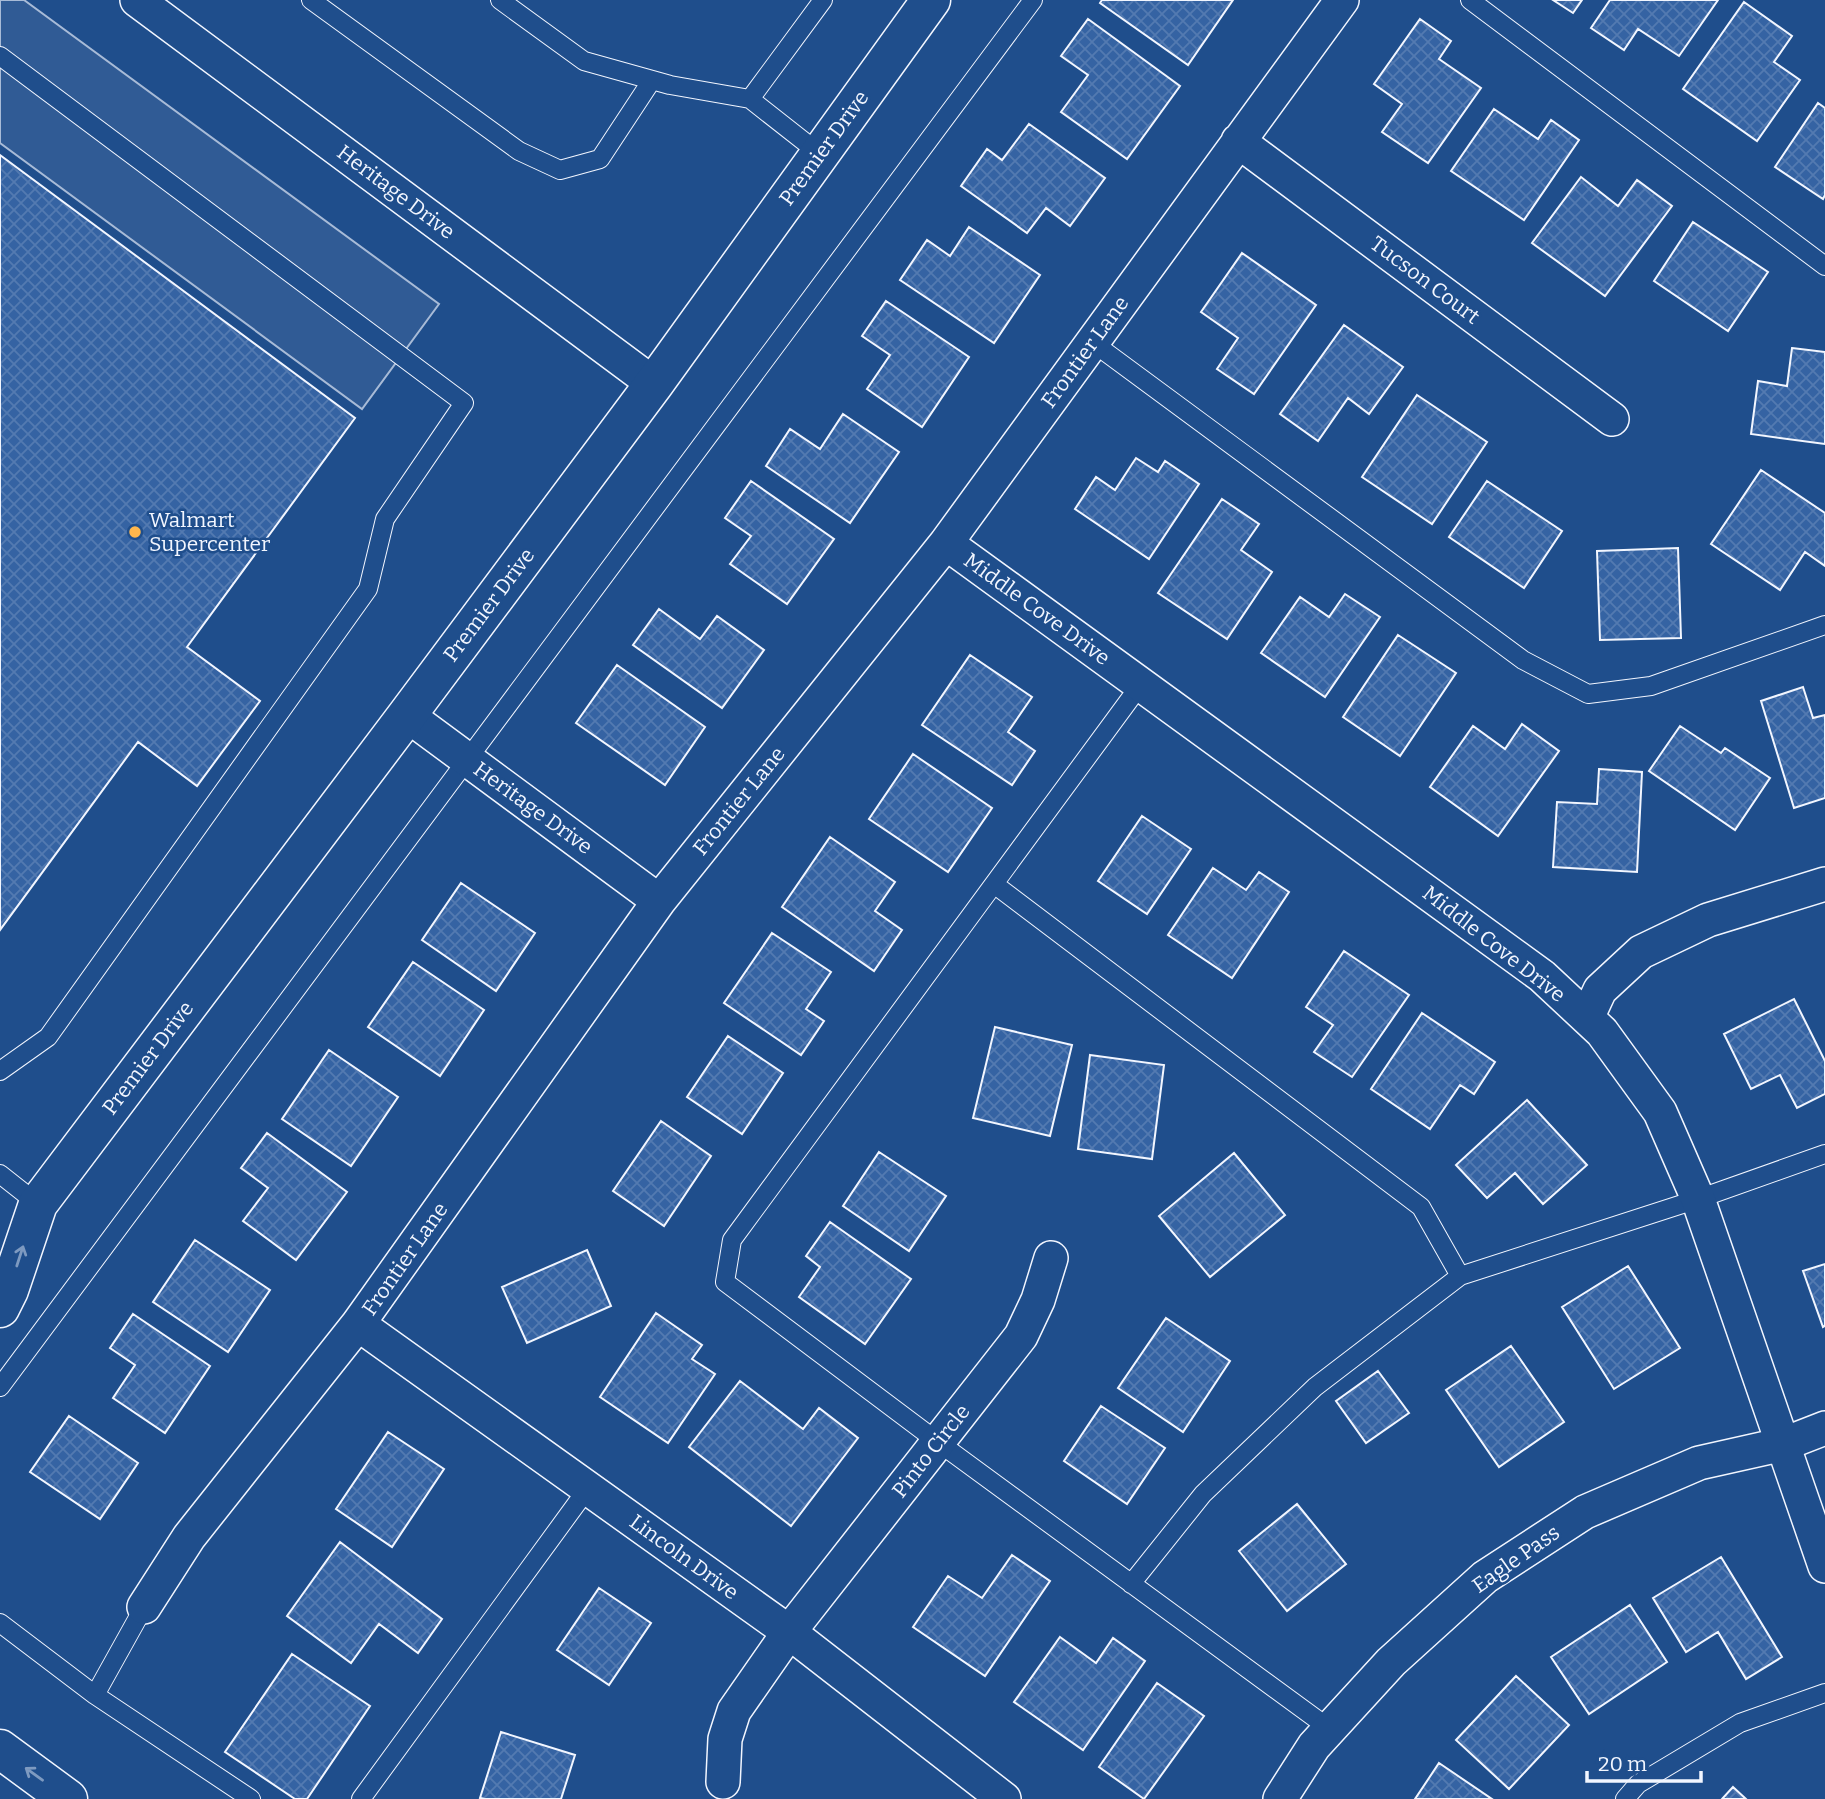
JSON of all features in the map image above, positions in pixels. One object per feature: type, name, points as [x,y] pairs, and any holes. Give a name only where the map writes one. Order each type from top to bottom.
[{"type":"street","name":"Heritage Drive","points":[[137,0],[654,384]]},
{"type":"street","name":"Premier Drive","points":[[0,1308],[9,1290],[38,1204],[654,384],[931,0]]},
{"type":"street","name":"Frontier Lane","points":[[144,1607],[189,1537],[358,1324],[660,901],[946,543],[1342,0]]},
{"type":"street","name":"Tucson Court","points":[[1238,141],[1612,419]]},
{"type":"street","name":"Middle Cove Drive","points":[[946,543],[1542,976],[1602,1032],[1660,1112],[1698,1199],[1825,1566]]},
{"type":"street","name":"Heritage Drive","points":[[407,715],[660,901]]},
{"type":"street","points":[[1587,1018],[1600,990],[1641,952],[1708,920],[1825,884]]},
{"type":"street","name":"Premier Drive","points":[[0,1225],[38,1204]]},
{"type":"street","name":"Pinto Circle","points":[[723,1782],[725,1739],[734,1711],[789,1632],[1021,1336],[1038,1300],[1051,1258]]},
{"type":"street","name":"Lincoln Drive","points":[[358,1324],[789,1632],[1004,1799]]},
{"type":"street","name":"Eagle Pass","points":[[1280,1799],[1314,1746],[1391,1662],[1485,1577],[1584,1512],[1699,1463],[1784,1444],[1825,1428]]},
{"type":"street","points":[[0,1749],[68,1799]]},
{"type":"lane","points":[[311,0],[519,151],[560,170],[600,159],[652,80]]},
{"type":"lane","points":[[500,0],[584,61],[652,80],[750,99],[820,154]]},
{"type":"lane","points":[[750,99],[822,0]]},
{"type":"lane","points":[[0,1387],[1033,0]]},
{"type":"lane","points":[[1470,0],[1825,266]]},
{"type":"lane","points":[[0,56],[464,403],[384,519],[368,589],[48,1037],[0,1071]]},
{"type":"lane","points":[[1092,342],[1523,660],[1588,694],[1651,686],[1825,625]]},
{"type":"lane","points":[[1141,684],[732,1240],[725,1282],[938,1442],[1330,1729]]},
{"type":"lane","points":[[994,884],[1421,1206],[1460,1276]]},
{"type":"lane","points":[[1131,1584],[1203,1494],[1315,1387],[1460,1276],[1698,1199],[1825,1154]]},
{"type":"lane","points":[[0,1174],[38,1204]]},
{"type":"lane","points":[[361,1799],[588,1488]]},
{"type":"lane","points":[[95,1695],[144,1607]]},
{"type":"lane","points":[[0,1623],[95,1695],[251,1799]]},
{"type":"lane","points":[[1625,1799],[1638,1784],[1740,1723],[1825,1693]]},
{"type":"shaded area","points":[[0,0],[24,0],[439,304],[362,409],[0,143]]},
{"type":"building","points":[[1102,0],[1233,0],[1188,65],[1100,3]]},
{"type":"building","points":[[1553,0],[1582,0],[1573,13]]},
{"type":"building","points":[[1610,0],[1718,0],[1679,56],[1638,29],[1624,50],[1591,28]]},
{"type":"building","points":[[1744,2],[1792,36],[1774,62],[1800,80],[1757,141],[1683,89]]},
{"type":"building","points":[[1088,19],[1180,86],[1127,159],[1061,112],[1088,75],[1061,56]]},
{"type":"building","points":[[1420,19],[1451,41],[1439,59],[1481,88],[1428,163],[1382,132],[1402,104],[1374,84]]},
{"type":"building","points":[[1818,103],[1825,108],[1823,199],[1775,167]]},
{"type":"building","points":[[1494,109],[1538,139],[1551,120],[1579,140],[1524,220],[1451,171]]},
{"type":"building","points":[[1029,124],[1105,178],[1070,226],[1046,208],[1027,233],[961,186],[987,149],[1002,160]]},
{"type":"building","name":"Walmart Supercenter","points":[[0,155],[355,418],[187,647],[260,701],[197,786],[138,742],[0,930]]},
{"type":"building","points":[[1581,177],[1618,206],[1637,180],[1672,206],[1605,296],[1532,243]]},
{"type":"building","points":[[1693,222],[1768,272],[1728,331],[1654,281]]},
{"type":"building","points":[[969,227],[1040,275],[994,343],[900,280],[927,240],[950,256]]},
{"type":"building","points":[[1242,253],[1316,305],[1254,394],[1217,369],[1238,338],[1201,312]]},
{"type":"building","points":[[886,301],[969,357],[922,427],[867,389],[890,355],[862,336]]},
{"type":"building","points":[[1344,325],[1403,367],[1369,414],[1348,398],[1318,441],[1280,414]]},
{"type":"building","points":[[1792,348],[1825,352],[1825,444],[1751,434],[1758,381],[1787,386]]},
{"type":"building","points":[[1417,395],[1487,442],[1432,524],[1362,477]]},
{"type":"building","points":[[843,414],[899,452],[850,523],[766,466],[790,429],[820,449]]},
{"type":"building","points":[[1136,458],[1158,472],[1165,461],[1199,484],[1149,559],[1075,509],[1096,477],[1115,490]]},
{"type":"building","points":[[1761,470],[1825,513],[1825,566],[1805,552],[1780,590],[1711,544]]},
{"type":"building","points":[[751,481],[834,539],[787,604],[730,564],[751,536],[725,518]]},
{"type":"building","points":[[1487,481],[1562,531],[1524,588],[1449,537]]},
{"type":"building","points":[[1222,499],[1259,524],[1241,550],[1272,572],[1227,639],[1158,593]]},
{"type":"building","points":[[1678,548],[1681,638],[1600,640],[1597,551]]},
{"type":"building","points":[[1345,594],[1380,617],[1325,697],[1261,653],[1300,597],[1329,617]]},
{"type":"building","points":[[659,609],[700,639],[717,616],[764,650],[722,708],[633,645]]},
{"type":"building","points":[[1398,635],[1456,673],[1400,756],[1343,717]]},
{"type":"building","points":[[970,655],[1032,697],[1008,732],[1035,751],[1012,785],[922,725]]},
{"type":"building","points":[[617,665],[705,727],[665,785],[576,723]]},
{"type":"building","points":[[1803,687],[1813,718],[1825,715],[1825,798],[1794,808],[1761,701]]},
{"type":"building","points":[[1522,724],[1559,751],[1498,836],[1430,787],[1473,726],[1505,749]]},
{"type":"building","points":[[1680,726],[1721,753],[1725,748],[1770,778],[1735,830],[1649,771]]},
{"type":"building","points":[[913,754],[992,808],[948,872],[869,819]]},
{"type":"building","points":[[1599,769],[1642,772],[1637,872],[1553,867],[1557,802],[1597,804]]},
{"type":"building","points":[[1142,816],[1191,849],[1147,914],[1098,881]]},
{"type":"building","points":[[830,837],[895,882],[875,911],[902,930],[874,971],[782,907]]},
{"type":"building","points":[[1213,868],[1246,890],[1259,872],[1289,892],[1232,978],[1168,935]]},
{"type":"building","points":[[461,883],[535,933],[496,991],[422,940]]},
{"type":"building","points":[[772,933],[831,972],[806,1009],[824,1021],[801,1055],[724,1003]]},
{"type":"building","points":[[1344,951],[1409,995],[1352,1077],[1314,1052],[1333,1025],[1306,1007]]},
{"type":"building","points":[[413,962],[484,1010],[440,1076],[368,1027]]},
{"type":"building","points":[[1794,999],[1825,1061],[1825,1094],[1797,1108],[1780,1075],[1751,1089],[1724,1034]]},
{"type":"building","points":[[1422,1013],[1495,1062],[1474,1094],[1460,1085],[1430,1129],[1371,1089]]},
{"type":"building","points":[[995,1027],[1072,1045],[1050,1136],[973,1118]]},
{"type":"building","points":[[728,1036],[783,1073],[742,1134],[687,1097]]},
{"type":"building","points":[[329,1050],[398,1097],[351,1166],[282,1119]]},
{"type":"building","points":[[1090,1055],[1164,1065],[1152,1159],[1078,1149]]},
{"type":"building","points":[[1527,1100],[1587,1165],[1543,1204],[1515,1173],[1487,1198],[1456,1165]]},
{"type":"building","points":[[661,1121],[711,1156],[664,1226],[613,1191]]},
{"type":"building","points":[[267,1133],[347,1192],[296,1260],[243,1221],[268,1188],[241,1168]]},
{"type":"building","points":[[879,1152],[946,1196],[909,1251],[843,1206]]},
{"type":"building","points":[[1234,1153],[1285,1215],[1210,1277],[1159,1216]]},
{"type":"building","points":[[830,1222],[911,1279],[865,1344],[799,1297],[820,1267],[806,1256]]},
{"type":"building","points":[[195,1240],[270,1290],[228,1352],[153,1302]]},
{"type":"building","points":[[587,1250],[611,1306],[527,1343],[502,1287]]},
{"type":"building","points":[[1825,1264],[1825,1326],[1823,1327],[1803,1271]]},
{"type":"building","points":[[1628,1266],[1680,1348],[1614,1389],[1562,1307]]},
{"type":"building","points":[[656,1313],[702,1345],[692,1359],[715,1374],[668,1443],[600,1397]]},
{"type":"building","points":[[133,1314],[210,1366],[165,1433],[113,1398],[135,1365],[110,1348]]},
{"type":"building","points":[[1166,1318],[1230,1361],[1183,1432],[1118,1388]]},
{"type":"building","points":[[1511,1346],[1564,1422],[1499,1467],[1446,1390]]},
{"type":"building","points":[[1378,1371],[1409,1413],[1366,1443],[1336,1401]]},
{"type":"building","points":[[740,1381],[803,1429],[819,1408],[858,1438],[791,1526],[689,1447]]},
{"type":"building","points":[[1101,1406],[1165,1448],[1127,1504],[1064,1461]]},
{"type":"building","points":[[69,1416],[138,1463],[100,1519],[30,1472]]},
{"type":"building","points":[[388,1432],[444,1469],[392,1547],[336,1509]]},
{"type":"building","points":[[1297,1504],[1346,1564],[1287,1611],[1239,1551]]},
{"type":"building","points":[[340,1542],[442,1619],[418,1653],[379,1624],[351,1663],[287,1616]]},
{"type":"building","points":[[1012,1555],[1050,1581],[985,1676],[913,1627],[948,1576],[982,1598]]},
{"type":"building","points":[[1721,1557],[1782,1657],[1746,1679],[1718,1632],[1686,1652],[1653,1598]]},
{"type":"building","points":[[599,1588],[651,1623],[609,1685],[557,1650]]},
{"type":"building","points":[[1630,1605],[1667,1662],[1589,1714],[1551,1657]]},
{"type":"building","points":[[1060,1637],[1096,1663],[1113,1638],[1145,1661],[1083,1750],[1014,1702]]},
{"type":"building","points":[[292,1654],[370,1706],[307,1799],[295,1799],[225,1752]]},
{"type":"building","points":[[1516,1676],[1569,1725],[1509,1789],[1456,1740]]},
{"type":"building","points":[[1157,1683],[1204,1716],[1144,1799],[1099,1767]]},
{"type":"building","points":[[501,1732],[575,1755],[561,1799],[480,1798]]},
{"type":"building","points":[[1439,1763],[1492,1799],[1415,1799]]},
{"type":"building","points":[[1733,1787],[1746,1799],[1722,1799]]},
{"type":"place","name":"Walmart Supercenter","points":[[135,532]]}]
